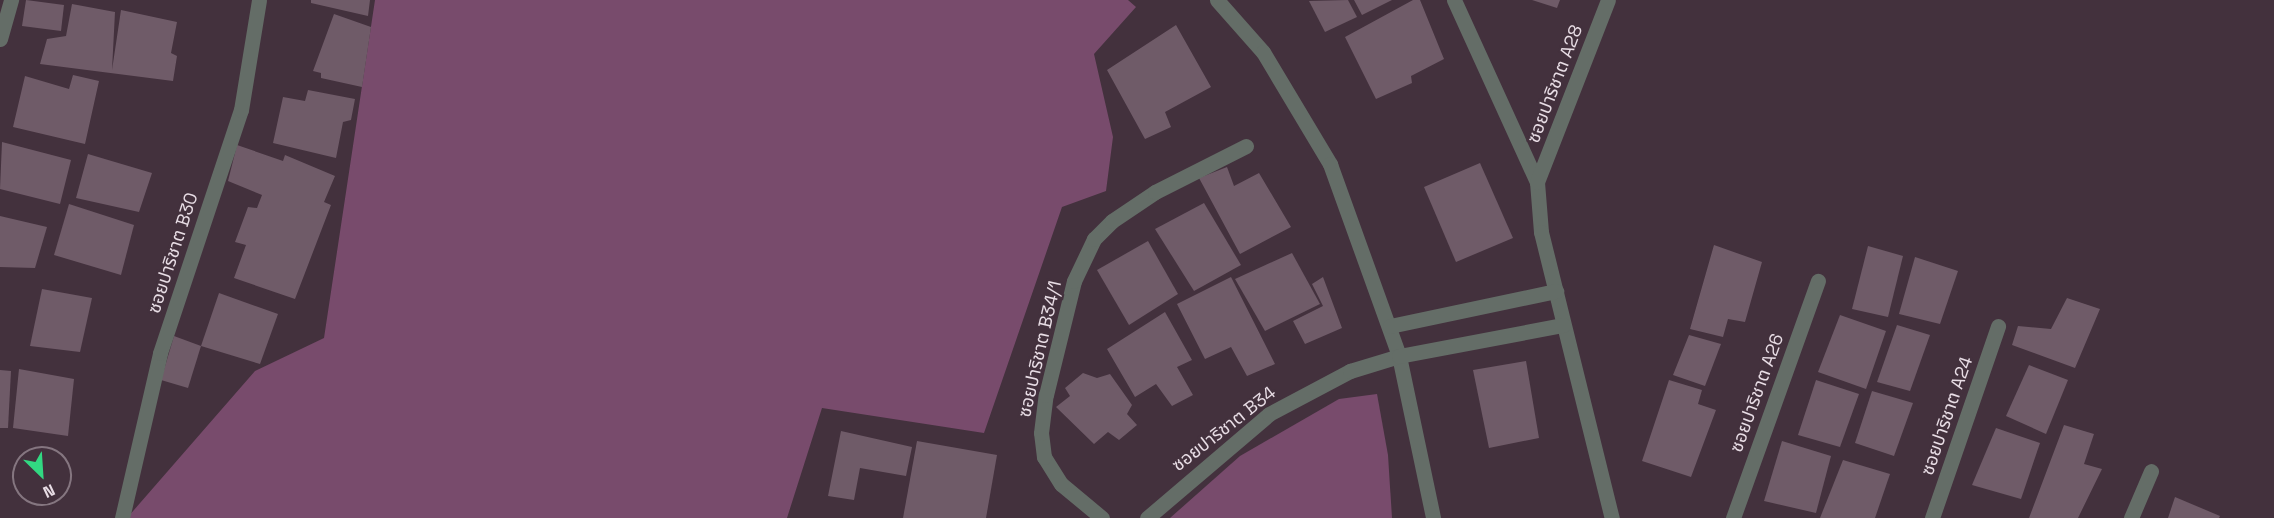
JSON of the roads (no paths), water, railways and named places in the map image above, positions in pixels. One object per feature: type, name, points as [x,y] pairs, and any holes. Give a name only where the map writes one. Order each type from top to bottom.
[{"type":"street","points":[[0,39],[11,0]]},
{"type":"street","name":"ซอยปาริชาต B30","points":[[122,518],[160,353],[241,110],[260,0]]},
{"type":"street","points":[[1217,0],[1263,52],[1330,164],[1399,356],[1432,518]]},
{"type":"street","points":[[1454,0],[1537,182],[1541,232],[1612,518]]},
{"type":"street","name":"ซอยปาริชาต A28","points":[[1537,182],[1608,0]]},
{"type":"street","name":"ซอยปาริชาต B34/1","points":[[1102,518],[1061,484],[1044,457],[1041,433],[1046,395],[1074,281],[1094,238],[1112,221],[1155,192],[1246,146]]},
{"type":"street","name":"ซอยปาริชาต A26","points":[[1733,518],[1818,281]]},
{"type":"street","points":[[1390,326],[1556,291]]},
{"type":"street","name":"ซอยปาริชาต B34","points":[[1147,518],[1269,414],[1350,371],[1399,356],[1563,325]]},
{"type":"street","name":"ซอยปาริชาต A24","points":[[1932,518],[1998,326]]},
{"type":"street","points":[[2131,518],[2151,471]]}]
